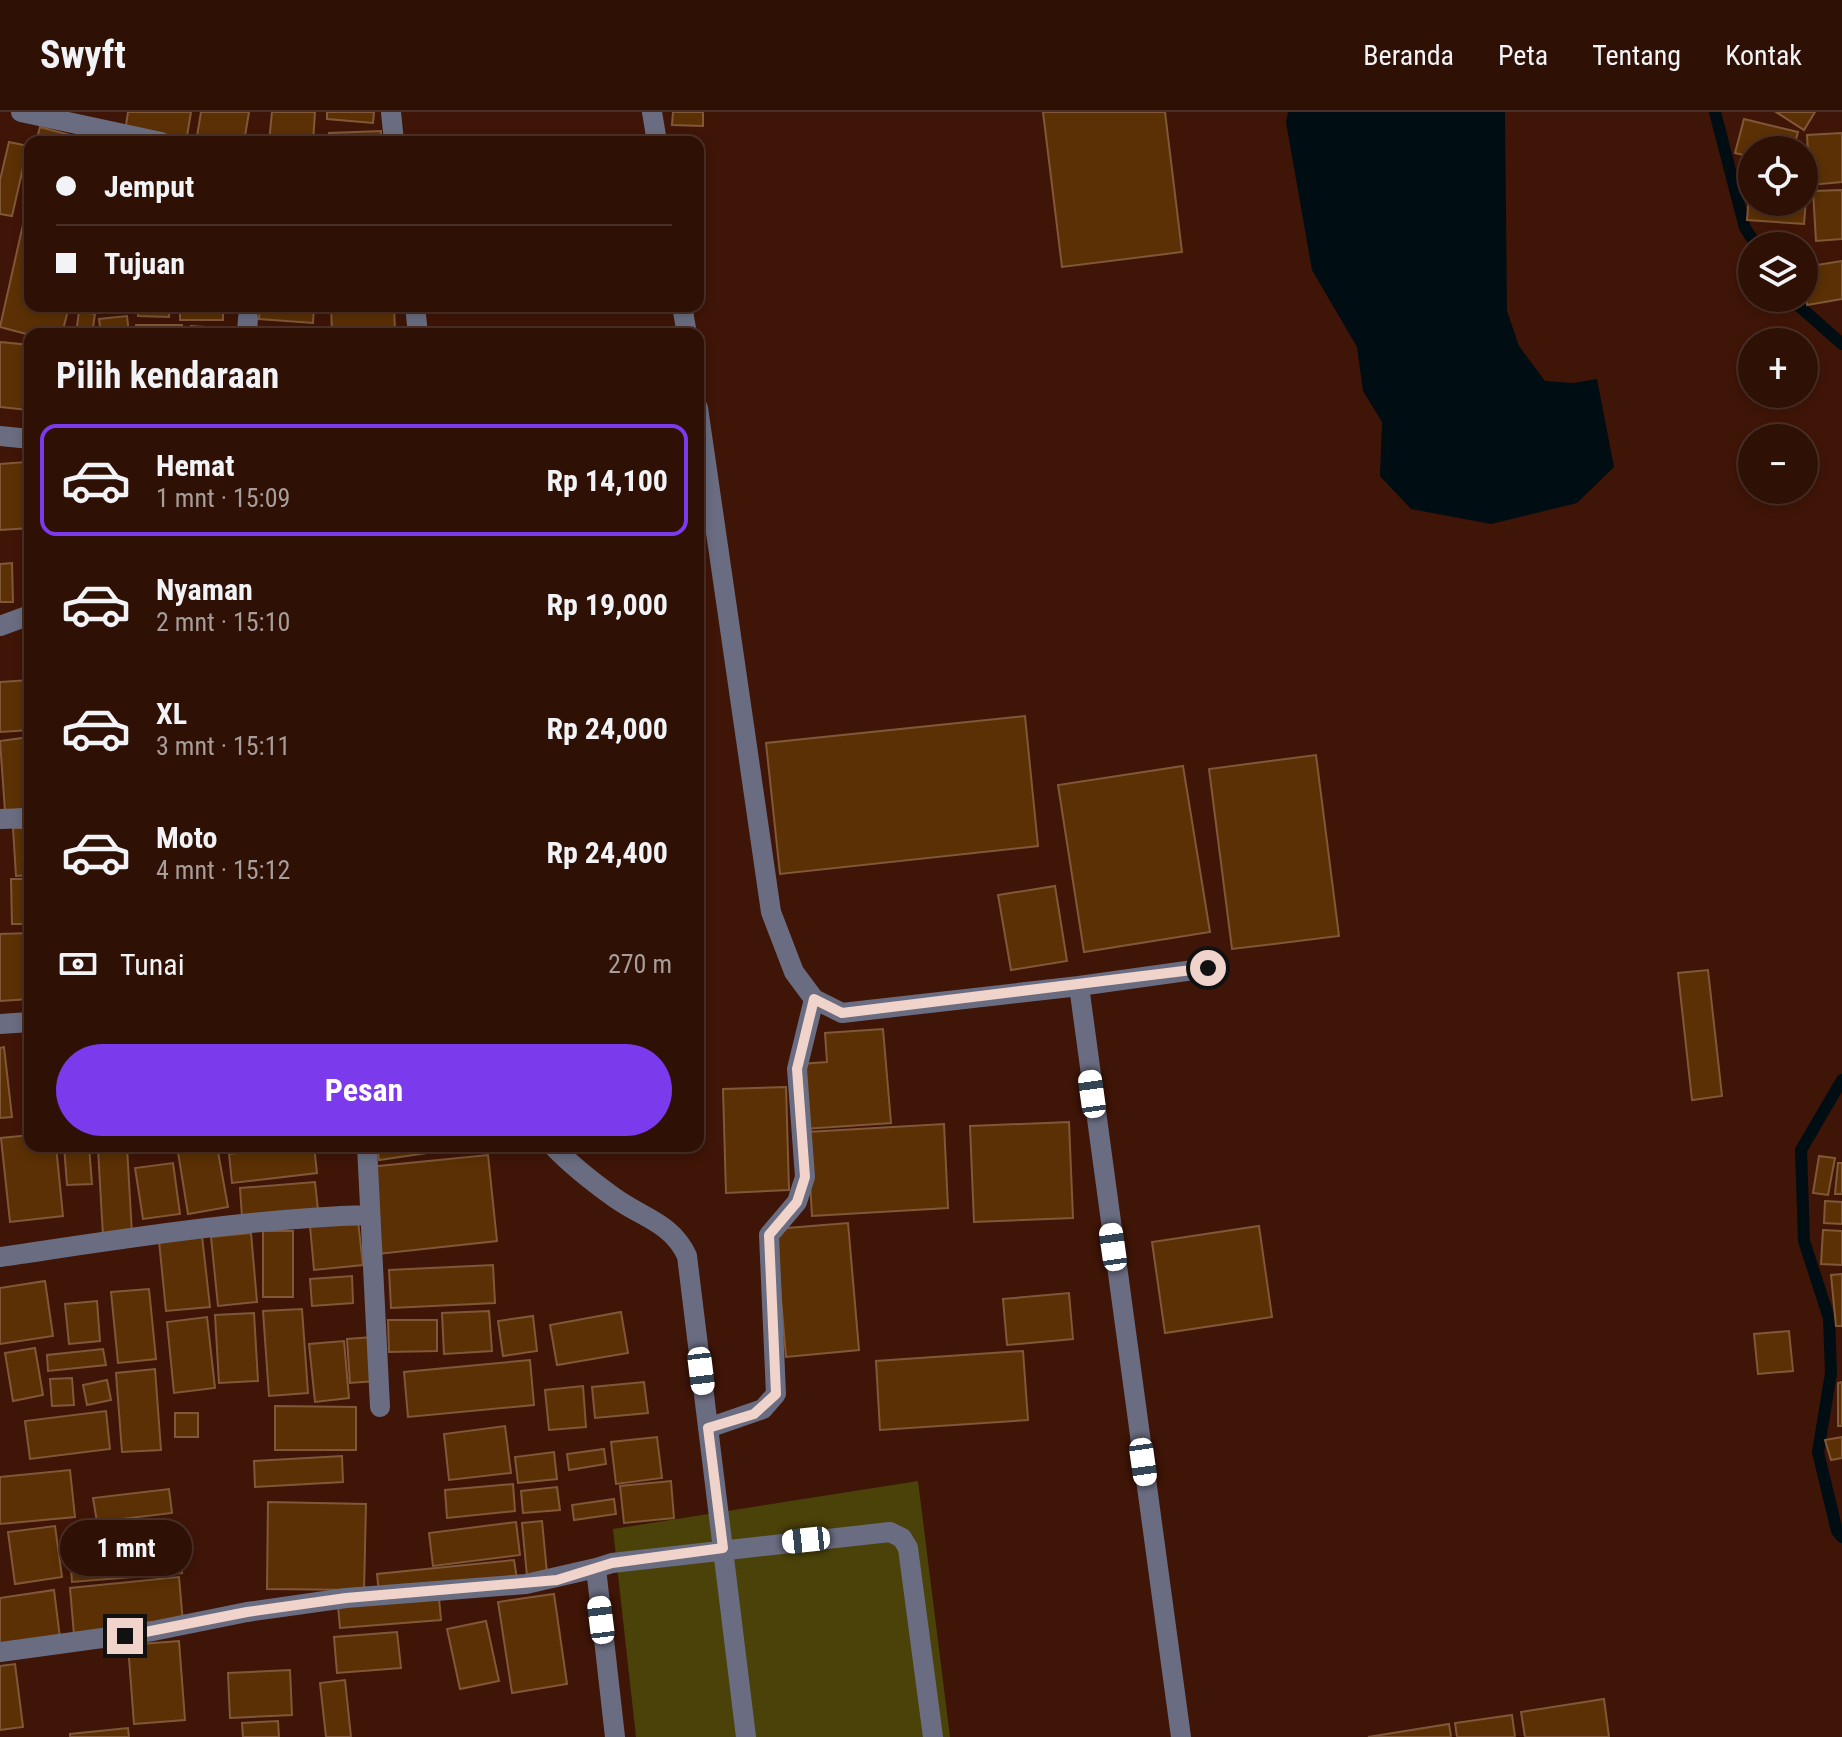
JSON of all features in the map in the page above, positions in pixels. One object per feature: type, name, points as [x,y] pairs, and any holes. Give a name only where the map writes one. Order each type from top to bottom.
[{"type":"street","points":[[391,112],[393,136]]},
{"type":"street","points":[[652,112],[656,136]]},
{"type":"street","points":[[28,113],[133,136]]},
{"type":"street","points":[[0,436],[24,438]]},
{"type":"street","points":[[704,449],[771,912],[794,972],[814,999],[842,1013],[1208,968]]},
{"type":"street","points":[[0,626],[24,617]]},
{"type":"street","points":[[0,819],[24,818]]},
{"type":"street","points":[[1079,986],[1181,1737]]},
{"type":"street","points":[[708,1428],[754,1414],[776,1394],[769,1235],[802,1190],[805,1177],[797,1069],[814,999]]},
{"type":"street","points":[[0,1024],[24,1022]]},
{"type":"street","points":[[367,1152],[380,1407]]},
{"type":"street","points":[[560,1152],[617,1200],[662,1224],[678,1238],[687,1256],[746,1737]]},
{"type":"street","points":[[0,1257],[183,1228],[277,1218],[368,1215]]},
{"type":"street","points":[[0,1652],[153,1631],[247,1612],[346,1598],[526,1584],[596,1568],[723,1548],[890,1532],[902,1538],[908,1548],[933,1737]]},
{"type":"street","points":[[596,1568],[615,1737]]},
{"type":"shaded area","points":[[1288,112],[1505,112],[1507,311],[1519,346],[1545,381],[1574,383],[1597,379],[1614,467],[1577,503],[1491,524],[1411,509],[1380,476],[1382,422],[1363,391],[1357,347],[1312,270],[1286,122]]},
{"type":"shaded area","points":[[918,1481],[950,1737],[636,1737],[613,1529]]},
{"type":"building","points":[[128,112],[191,112],[187,136],[149,136],[125,132]]},
{"type":"building","points":[[201,112],[249,112],[245,136],[197,136]]},
{"type":"building","points":[[272,112],[315,112],[313,136],[270,136]]},
{"type":"building","points":[[327,112],[374,112],[373,123],[327,119]]},
{"type":"building","points":[[673,112],[703,112],[703,126],[672,125]]},
{"type":"building","points":[[1043,112],[1165,112],[1182,252],[1062,267]]},
{"type":"building","points":[[1776,112],[1815,112],[1804,130]]},
{"type":"building","points":[[1744,119],[1798,132],[1797,136],[1740,136]]},
{"type":"building","points":[[40,127],[74,136],[38,136]]},
{"type":"building","points":[[381,131],[381,136],[329,136],[329,133]]},
{"type":"building","points":[[1842,133],[1842,182],[1818,184],[1818,136],[1807,135]]},
{"type":"building","points":[[9,142],[24,145],[24,164],[12,216],[0,214],[0,180]]},
{"type":"building","points":[[1842,190],[1842,239],[1818,241],[1814,216],[1818,216],[1818,191]]},
{"type":"building","points":[[1747,216],[1805,216],[1804,224],[1747,220]]},
{"type":"building","points":[[24,220],[24,312],[68,312],[64,328],[24,328],[24,333],[0,327]]},
{"type":"building","points":[[1842,261],[1842,299],[1818,303],[1818,265]]},
{"type":"building","points":[[79,312],[95,314],[93,328],[77,328]]},
{"type":"building","points":[[138,312],[169,312],[169,317],[138,316]]},
{"type":"building","points":[[180,312],[223,312],[223,320],[180,320]]},
{"type":"building","points":[[260,312],[314,312],[313,323],[259,319]]},
{"type":"building","points":[[331,312],[394,312],[395,328],[332,328]]},
{"type":"building","points":[[127,316],[128,328],[100,328],[99,319]]},
{"type":"building","points":[[136,325],[182,325],[182,328],[136,328]]},
{"type":"building","points":[[0,342],[24,344],[24,410],[0,407]]},
{"type":"building","points":[[24,462],[24,528],[0,530],[0,464]]},
{"type":"building","points":[[12,563],[13,602],[0,602],[0,564]]},
{"type":"building","points":[[24,680],[24,730],[0,732],[0,682]]},
{"type":"building","points":[[1025,716],[1038,846],[780,874],[766,743]]},
{"type":"building","points":[[24,738],[24,809],[5,811],[0,741]]},
{"type":"building","points":[[1316,755],[1339,936],[1232,949],[1209,769]]},
{"type":"building","points":[[1183,766],[1210,932],[1084,952],[1058,785]]},
{"type":"building","points":[[13,828],[24,828],[24,875],[16,876]]},
{"type":"building","points":[[11,879],[24,879],[24,924],[12,924]]},
{"type":"building","points":[[1055,886],[1067,961],[1011,970],[998,895]]},
{"type":"building","points":[[24,933],[24,999],[0,1001],[0,934]]},
{"type":"building","points":[[1708,970],[1722,1096],[1692,1100],[1678,973]]},
{"type":"building","points":[[883,1029],[891,1123],[804,1129],[800,1064],[827,1062],[825,1033]]},
{"type":"building","points":[[4,1047],[12,1117],[0,1118],[0,1048]]},
{"type":"building","points":[[786,1087],[789,1190],[726,1193],[723,1089]]},
{"type":"building","points":[[1069,1122],[1073,1218],[974,1222],[970,1126]]},
{"type":"building","points":[[944,1124],[948,1208],[812,1216],[807,1132]]},
{"type":"building","points":[[24,1136],[24,1152],[57,1152],[63,1216],[10,1222],[1,1138]]},
{"type":"building","points":[[64,1152],[89,1152],[92,1184],[67,1185]]},
{"type":"building","points":[[98,1152],[127,1152],[132,1234],[103,1236]]},
{"type":"building","points":[[178,1152],[218,1152],[228,1207],[188,1214]]},
{"type":"building","points":[[315,1152],[317,1173],[232,1183],[229,1154]]},
{"type":"building","points":[[378,1152],[434,1152],[379,1160]]},
{"type":"building","points":[[488,1155],[497,1241],[378,1254],[369,1167]]},
{"type":"building","points":[[1819,1156],[1835,1158],[1828,1195],[1813,1193]]},
{"type":"building","points":[[173,1163],[180,1214],[143,1219],[135,1168]]},
{"type":"building","points":[[1838,1163],[1842,1163],[1842,1194],[1835,1194]]},
{"type":"building","points":[[315,1182],[318,1210],[242,1217],[240,1188]]},
{"type":"building","points":[[1825,1201],[1842,1202],[1842,1224],[1824,1223]]},
{"type":"building","points":[[358,1221],[363,1265],[314,1270],[310,1226]]},
{"type":"building","points":[[848,1223],[859,1350],[786,1357],[775,1229]]},
{"type":"building","points":[[1259,1226],[1272,1317],[1165,1333],[1152,1242]]},
{"type":"building","points":[[1823,1230],[1842,1231],[1842,1265],[1821,1264]]},
{"type":"building","points":[[263,1231],[293,1231],[293,1297],[263,1297]]},
{"type":"building","points":[[251,1233],[257,1302],[218,1306],[211,1237]]},
{"type":"building","points":[[202,1236],[210,1307],[166,1311],[159,1241]]},
{"type":"building","points":[[493,1265],[495,1303],[391,1308],[389,1270]]},
{"type":"building","points":[[1842,1274],[1842,1326],[1836,1326],[1831,1275]]},
{"type":"building","points":[[352,1276],[353,1303],[312,1306],[310,1279]]},
{"type":"building","points":[[45,1281],[53,1336],[0,1344],[0,1288]]},
{"type":"building","points":[[149,1289],[156,1359],[118,1363],[111,1292]]},
{"type":"building","points":[[1069,1293],[1073,1339],[1007,1345],[1003,1299]]},
{"type":"building","points":[[97,1301],[100,1341],[69,1344],[65,1304]]},
{"type":"building","points":[[302,1309],[308,1393],[269,1396],[263,1311]]},
{"type":"building","points":[[489,1311],[492,1351],[444,1354],[442,1313]]},
{"type":"building","points":[[621,1312],[628,1353],[557,1365],[550,1325]]},
{"type":"building","points":[[254,1313],[258,1381],[219,1383],[215,1315]]},
{"type":"building","points":[[533,1316],[537,1351],[503,1356],[498,1321]]},
{"type":"building","points":[[207,1317],[215,1388],[174,1393],[167,1322]]},
{"type":"building","points":[[388,1320],[437,1320],[437,1351],[389,1352]]},
{"type":"building","points":[[1789,1331],[1793,1371],[1758,1374],[1754,1334]]},
{"type":"building","points":[[373,1337],[376,1381],[350,1383],[347,1339]]},
{"type":"building","points":[[344,1341],[349,1398],[315,1402],[309,1344]]},
{"type":"building","points":[[35,1348],[43,1395],[13,1401],[5,1353]]},
{"type":"building","points":[[103,1349],[106,1365],[48,1371],[47,1355]]},
{"type":"building","points":[[1023,1351],[1028,1420],[880,1430],[876,1361]]},
{"type":"building","points":[[530,1360],[534,1405],[408,1417],[404,1372]]},
{"type":"building","points":[[155,1369],[161,1450],[122,1452],[116,1373]]},
{"type":"building","points":[[72,1378],[74,1405],[52,1406],[50,1379]]},
{"type":"building","points":[[107,1380],[111,1400],[87,1405],[83,1385]]},
{"type":"building","points":[[644,1382],[648,1413],[595,1418],[592,1387]]},
{"type":"building","points":[[1842,1382],[1842,1426],[1838,1426],[1838,1383]]},
{"type":"building","points":[[583,1386],[586,1427],[549,1430],[545,1390]]},
{"type":"building","points":[[275,1406],[356,1407],[356,1450],[275,1450]]},
{"type":"building","points":[[106,1411],[110,1449],[30,1459],[25,1421]]},
{"type":"building","points":[[175,1413],[198,1413],[198,1437],[175,1437]]},
{"type":"building","points":[[505,1426],[511,1473],[449,1480],[444,1434]]},
{"type":"building","points":[[657,1437],[662,1478],[616,1484],[611,1442]]},
{"type":"building","points":[[1842,1437],[1842,1458],[1831,1460],[1825,1440]]},
{"type":"building","points":[[604,1449],[606,1464],[569,1470],[567,1454]]},
{"type":"building","points":[[554,1452],[557,1479],[518,1483],[515,1457]]},
{"type":"building","points":[[342,1456],[343,1482],[255,1487],[254,1461]]},
{"type":"building","points":[[70,1470],[75,1517],[0,1524],[0,1477]]},
{"type":"building","points":[[671,1481],[674,1518],[624,1523],[620,1486]]},
{"type":"building","points":[[513,1484],[515,1511],[447,1518],[445,1490]]},
{"type":"building","points":[[557,1487],[560,1510],[523,1513],[521,1491]]},
{"type":"building","points":[[169,1489],[172,1513],[97,1522],[93,1498]]},
{"type":"building","points":[[614,1499],[616,1514],[574,1520],[572,1505]]},
{"type":"building","points":[[268,1502],[366,1504],[364,1590],[267,1589]]},
{"type":"building","points":[[542,1521],[547,1573],[527,1576],[522,1523]]},
{"type":"building","points":[[516,1522],[520,1555],[433,1566],[429,1533]]},
{"type":"building","points":[[178,1523],[182,1573],[72,1582],[68,1532]]},
{"type":"building","points":[[55,1526],[62,1577],[15,1584],[8,1532]]},
{"type":"building","points":[[514,1560],[517,1579],[379,1593],[377,1574]]},
{"type":"building","points":[[179,1577],[183,1623],[74,1635],[70,1588]]},
{"type":"building","points":[[54,1590],[60,1638],[0,1646],[0,1598]]},
{"type":"building","points":[[554,1594],[567,1684],[512,1693],[498,1602]]},
{"type":"building","points":[[439,1598],[441,1620],[340,1628],[338,1606]]},
{"type":"building","points":[[486,1621],[499,1681],[460,1689],[447,1629]]},
{"type":"building","points":[[397,1632],[401,1668],[337,1673],[334,1637]]},
{"type":"building","points":[[179,1641],[185,1720],[134,1724],[128,1645]]},
{"type":"building","points":[[15,1664],[23,1727],[0,1730],[0,1666]]},
{"type":"building","points":[[290,1670],[292,1715],[230,1718],[228,1673]]},
{"type":"building","points":[[345,1680],[351,1737],[326,1737],[320,1683]]},
{"type":"building","points":[[1604,1699],[1609,1737],[1525,1737],[1521,1712]]},
{"type":"building","points":[[1512,1715],[1515,1737],[1457,1737],[1455,1723]]},
{"type":"building","points":[[278,1721],[279,1737],[243,1737],[242,1723]]},
{"type":"building","points":[[1449,1724],[1451,1737],[1368,1737]]},
{"type":"building","points":[[128,1728],[129,1737],[70,1737],[70,1734]]},
{"type":"waterway","points":[[1715,112],[1748,232]]},
{"type":"waterway","points":[[1806,312],[1842,344]]},
{"type":"waterway","points":[[1842,1080],[1801,1150],[1804,1241],[1829,1318],[1831,1373],[1818,1452],[1837,1531],[1842,1537]]},
{"type":"route","points":[[125,1636],[247,1612],[346,1598],[557,1580],[612,1563],[723,1548],[708,1428],[754,1414],[770,1403],[776,1394],[769,1235],[797,1202],[805,1177],[797,1069],[798,1054],[814,999],[842,1013],[1208,968]]}]
